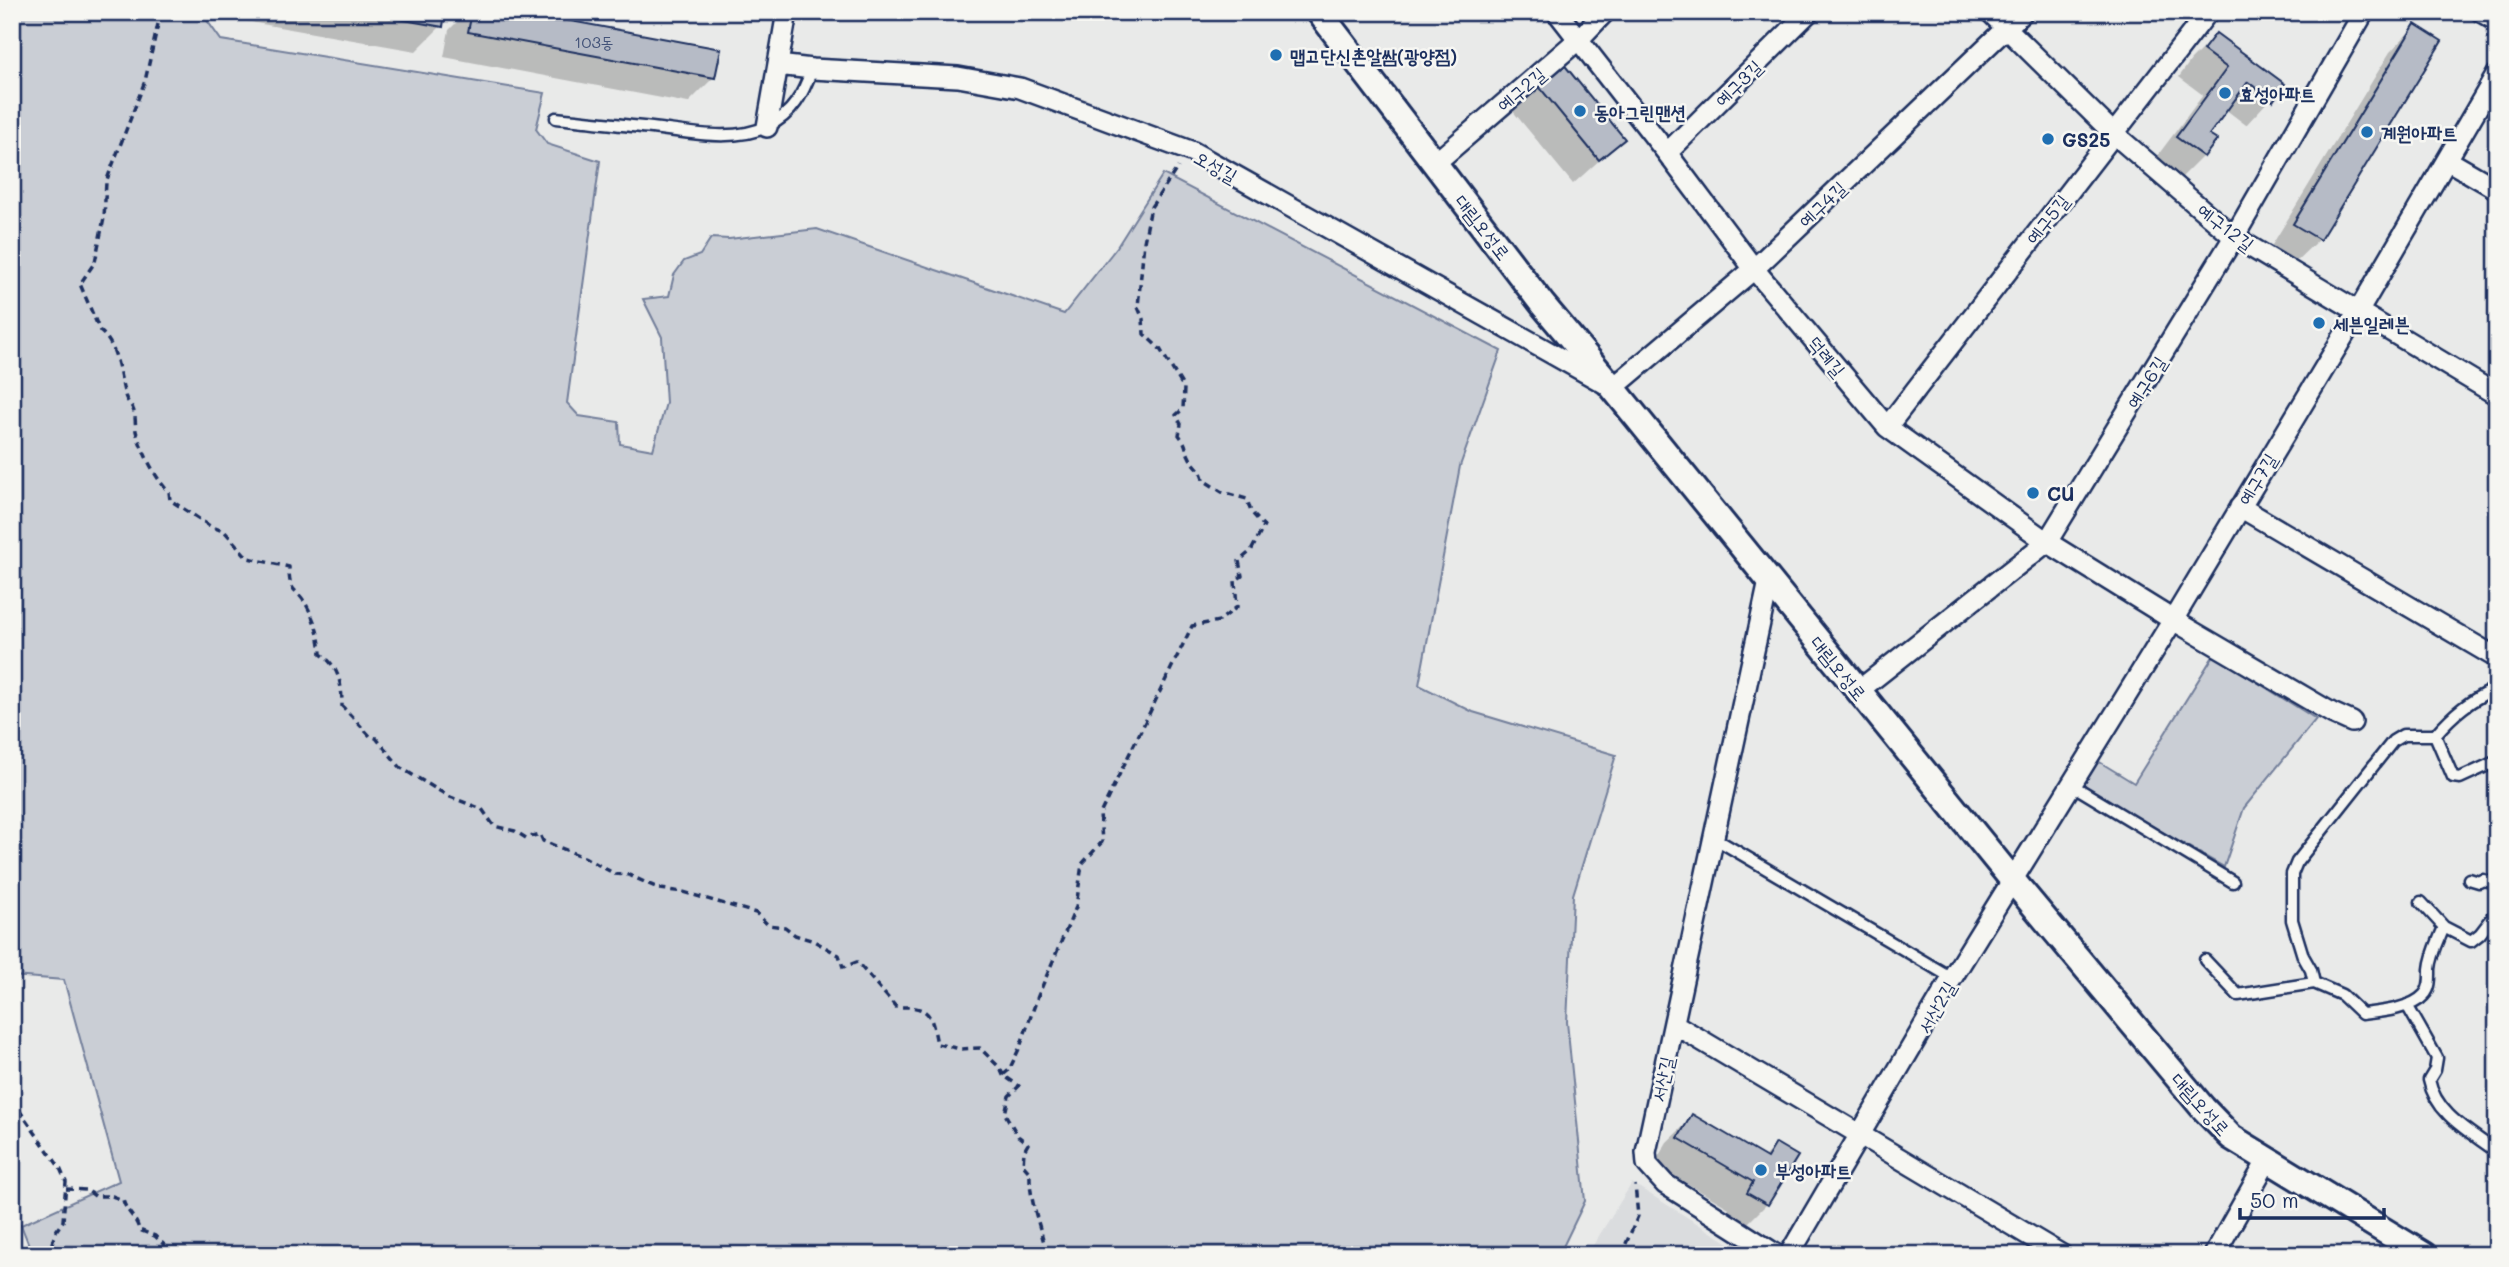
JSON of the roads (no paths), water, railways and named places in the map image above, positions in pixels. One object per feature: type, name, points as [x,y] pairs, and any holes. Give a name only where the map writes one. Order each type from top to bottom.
[{"type":"street","points":[[766,127],[787,12]]},
{"type":"street","name":"대림오성로","points":[[1319,12],[1543,305],[2203,1108],[2231,1137],[2267,1161],[2424,1255]]},
{"type":"street","name":"덕례길","points":[[1557,12],[1754,269],[1887,427],[2047,542],[2173,620],[2352,722]]},
{"type":"street","name":"예구2길","points":[[1434,164],[1579,39],[1605,12]]},
{"type":"street","name":"예구3길","points":[[1667,153],[1809,12]]},
{"type":"street","name":"예구12길","points":[[1990,12],[2113,133],[2234,237],[2497,395]]},
{"type":"street","name":"예구4길","points":[[1613,388],[1754,269],[2023,12]]},
{"type":"street","name":"예구5길","points":[[1887,427],[2208,12]]},
{"type":"street","name":"예구6길","points":[[1858,691],[2047,542],[2234,237],[2364,12]]},
{"type":"street","points":[[2481,12],[2497,21]]},
{"type":"street","name":"오성길","points":[[778,65],[958,77],[1020,89],[1193,152],[1613,388]]},
{"type":"street","name":"예구7길","points":[[2014,881],[2358,312],[2497,74]]},
{"type":"street","points":[[2447,160],[2497,189]]},
{"type":"street","points":[[2240,507],[2497,658]]},
{"type":"street","name":"서산길","points":[[1769,581],[1646,1152],[1647,1164],[1665,1184],[1777,1255]]},
{"type":"street","name":"서산2길","points":[[1789,1255],[1952,978],[2014,881]]},
{"type":"street","points":[[1674,1024],[2062,1255]]},
{"type":"street","points":[[2214,1255],[2267,1161]]},
{"type":"lane","points":[[556,118],[734,135],[766,127],[781,119],[796,105],[812,69]]},
{"type":"lane","points":[[2435,736],[2446,722],[2473,698],[2497,688]]},
{"type":"lane","points":[[2314,983],[2292,920],[2292,874],[2297,862],[2393,741],[2403,735],[2435,736]]},
{"type":"lane","points":[[2435,736],[2453,777],[2460,778],[2497,761]]},
{"type":"lane","points":[[2071,785],[2233,882]]},
{"type":"lane","points":[[1714,838],[1952,978]]},
{"type":"lane","points":[[2469,879],[2479,883],[2483,880],[2497,883]]},
{"type":"lane","points":[[2421,902],[2444,927],[2471,940],[2480,934],[2497,912]]},
{"type":"lane","points":[[2205,960],[2238,995],[2314,983],[2342,995],[2362,1014],[2381,1012],[2407,1005],[2424,996],[2430,982],[2430,965],[2444,927]]},
{"type":"lane","points":[[2407,1005],[2437,1058],[2435,1070],[2429,1080],[2437,1102],[2454,1120],[2497,1152]]},
{"type":"place","name":"맵고단신촌알쌈(광양점)","points":[[1276,55]]},
{"type":"place","name":"효성아파트","points":[[2225,93]]},
{"type":"place","name":"동아그린맨션","points":[[1580,111]]},
{"type":"place","name":"계원아파트","points":[[2367,132]]},
{"type":"place","name":"GS25","points":[[2048,139]]},
{"type":"place","name":"세븐일레븐","points":[[2319,323]]},
{"type":"place","name":"CU","points":[[2033,493]]},
{"type":"place","name":"부성아파트","points":[[1761,1170]]}]
